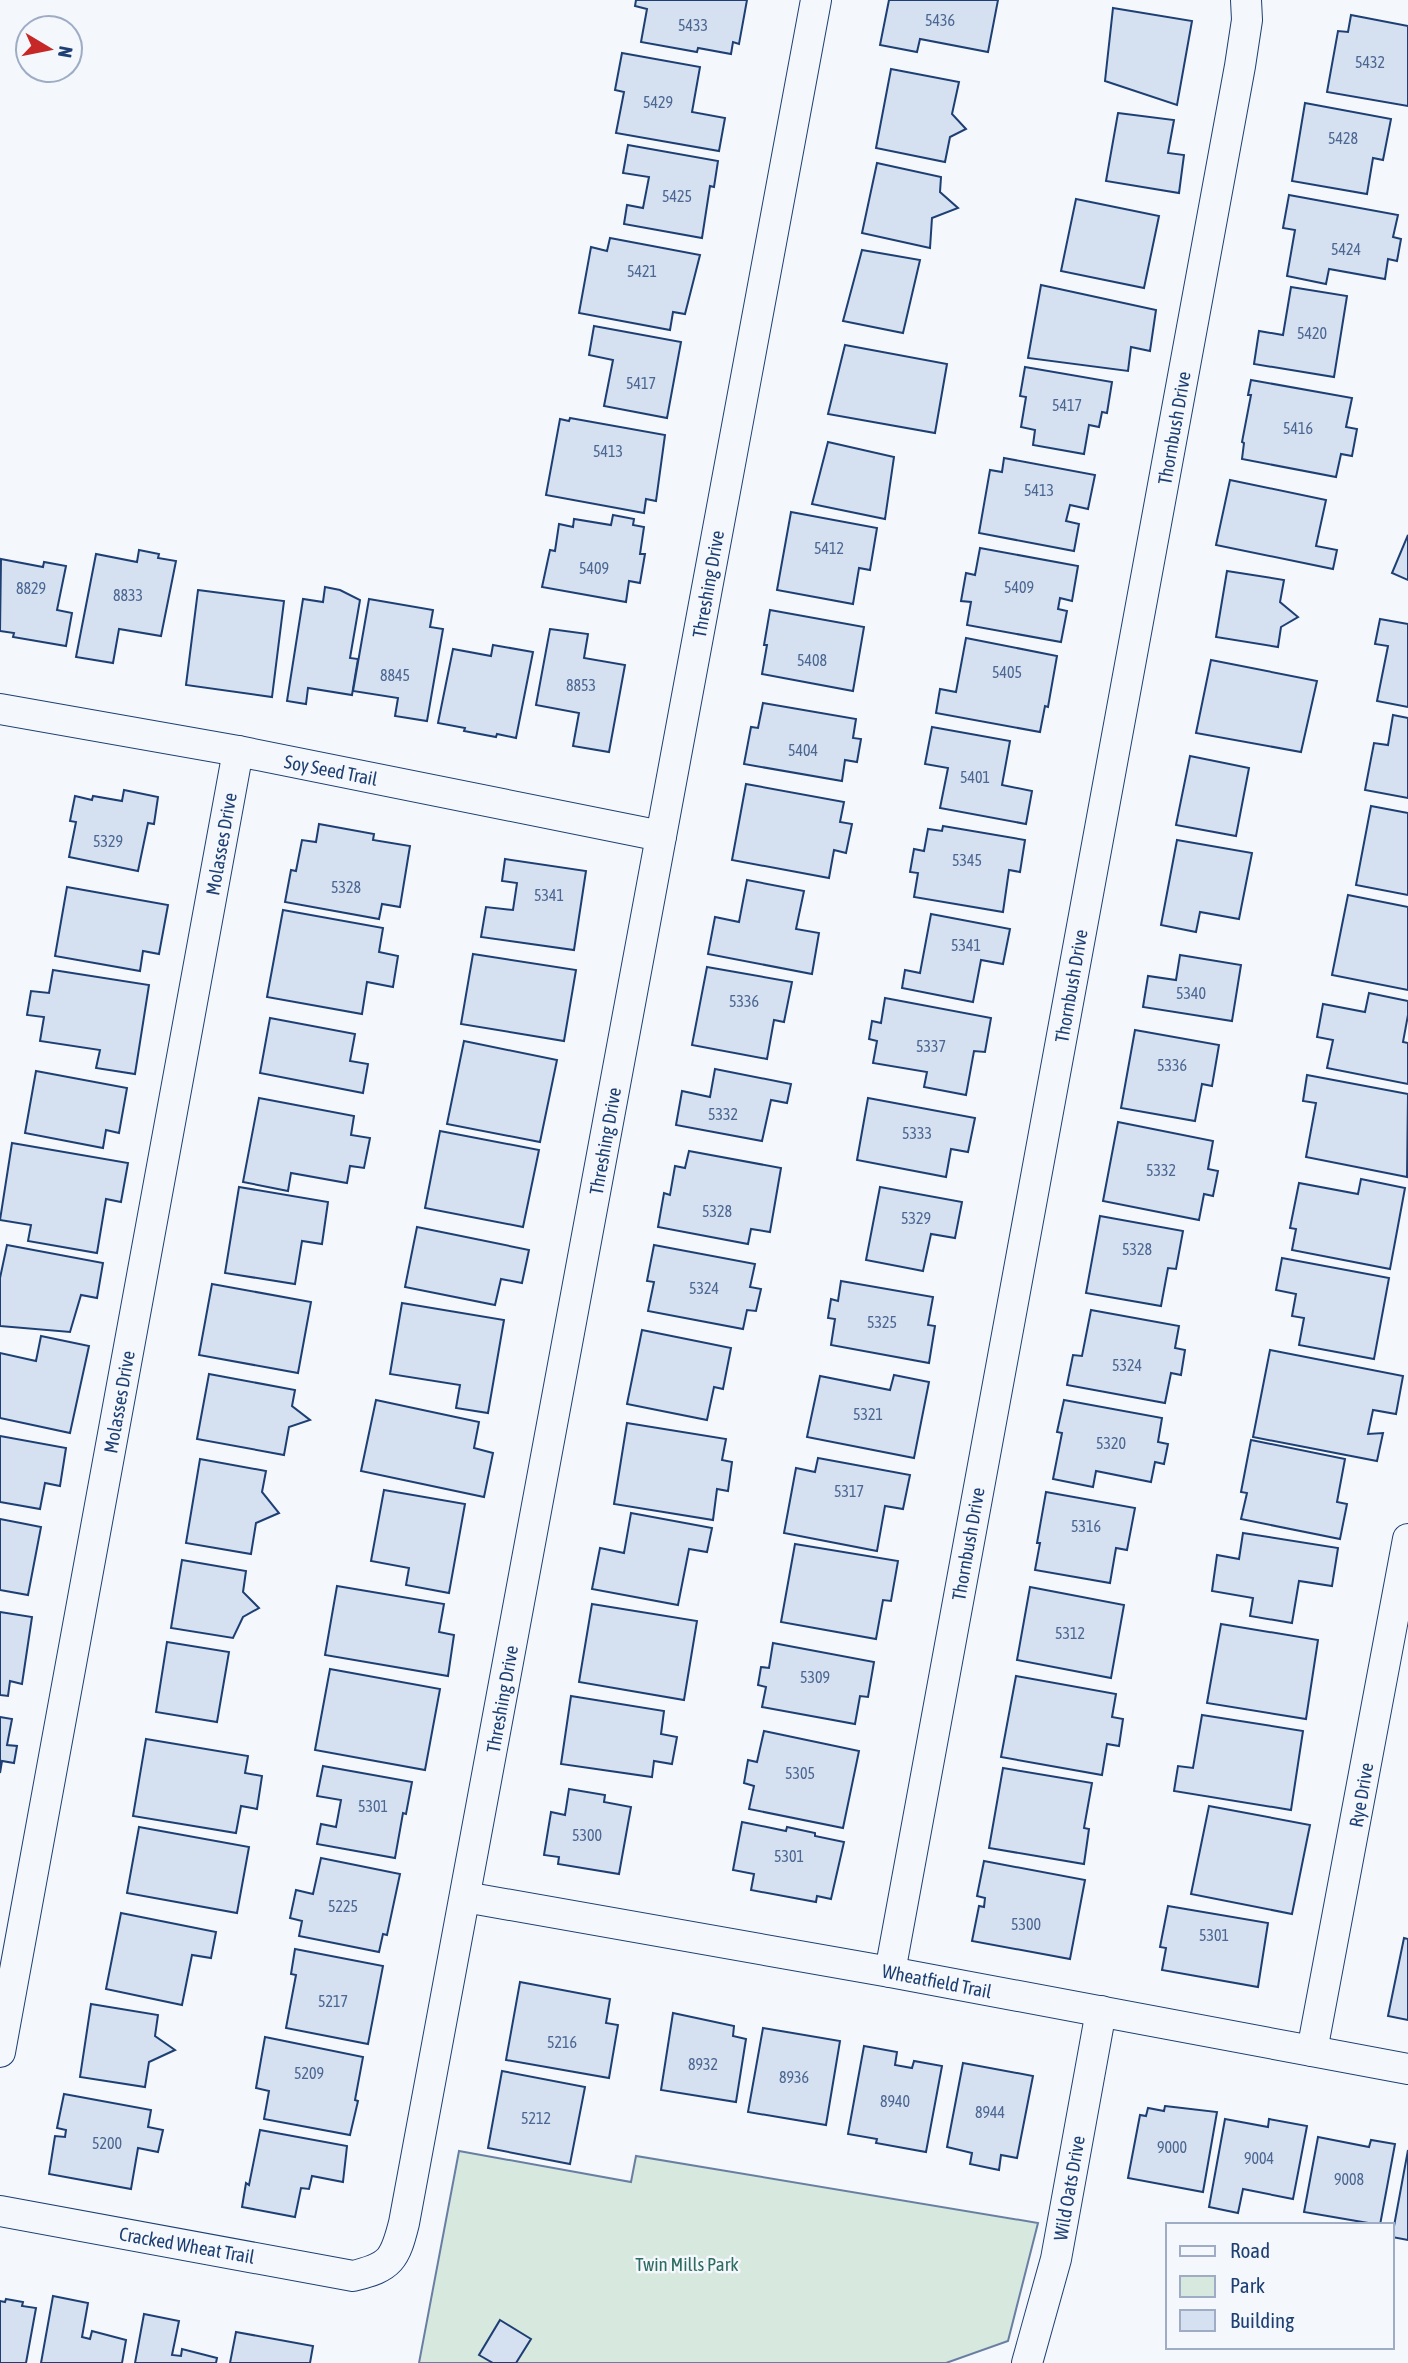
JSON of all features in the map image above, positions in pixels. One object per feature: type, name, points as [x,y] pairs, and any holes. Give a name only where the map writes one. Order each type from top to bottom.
[{"type":"street","name":"Threshing Drive","points":[[373,2271],[397,2251],[404,2224],[816,0]]},
{"type":"street","name":"Thornbush Drive","points":[[890,1972],[1238,79],[1247,20],[1247,0]]},
{"type":"street","name":"Soy Seed Trail","points":[[0,709],[238,751],[661,836]]},
{"type":"street","name":"Molasses Drive","points":[[0,2052],[238,751]]},
{"type":"street","name":"Rye Drive","points":[[1312,2051],[1408,1539]]},
{"type":"street","name":"Wheatfield Trail","points":[[465,1897],[890,1972],[1408,2069]]},
{"type":"street","name":"Wild Oats Drive","points":[[1027,2363],[1056,2259],[1101,2011]]},
{"type":"street","name":"Cracked Wheat Trail","points":[[0,2211],[353,2276],[373,2271]]},
{"type":"green space","name":"Twin Mills Park","points":[[459,2151],[631,2182],[636,2156],[1038,2223],[1008,2341],[946,2363],[419,2363]]},
{"type":"building","points":[[636,0],[747,0],[739,44],[733,42],[731,54],[698,48],[697,52],[641,42],[647,9],[635,6]]},
{"type":"building","points":[[889,0],[998,0],[988,52],[920,39],[917,52],[880,45]]},
{"type":"building","points":[[1113,8],[1192,21],[1177,105],[1105,81]]},
{"type":"building","points":[[1351,15],[1408,26],[1408,106],[1327,92],[1338,31],[1348,32]]},
{"type":"building","points":[[622,53],[700,67],[692,112],[725,118],[719,151],[616,133],[624,92],[615,90]]},
{"type":"building","points":[[891,69],[959,82],[952,114],[966,129],[950,137],[945,162],[876,148]]},
{"type":"building","points":[[1305,103],[1391,119],[1383,160],[1373,158],[1367,194],[1292,181]]},
{"type":"building","points":[[1118,113],[1174,120],[1168,153],[1184,155],[1179,193],[1106,181]]},
{"type":"building","points":[[628,145],[718,161],[714,187],[710,186],[702,238],[624,224],[627,205],[643,208],[649,177],[623,173]]},
{"type":"building","points":[[877,163],[941,177],[940,192],[958,208],[932,218],[930,248],[862,233]]},
{"type":"building","points":[[1289,195],[1398,215],[1393,237],[1401,239],[1397,261],[1388,259],[1385,279],[1329,269],[1326,284],[1287,276],[1295,230],[1283,228]]},
{"type":"building","points":[[1076,199],[1159,216],[1144,288],[1061,271]]},
{"type":"building","points":[[610,238],[700,255],[685,314],[673,312],[670,330],[579,313],[591,247],[607,251]]},
{"type":"building","points":[[862,250],[920,260],[903,333],[843,321]]},
{"type":"building","points":[[1041,285],[1156,310],[1150,351],[1131,347],[1128,371],[1028,358]]},
{"type":"building","points":[[1291,287],[1347,296],[1334,377],[1254,364],[1259,331],[1283,335]]},
{"type":"building","points":[[594,326],[681,342],[667,418],[604,406],[613,360],[589,355]]},
{"type":"building","points":[[845,345],[947,364],[935,433],[828,414]]},
{"type":"building","points":[[1025,367],[1112,382],[1107,413],[1102,412],[1099,427],[1089,425],[1084,454],[1033,445],[1035,430],[1021,427],[1026,397],[1020,396]]},
{"type":"building","points":[[1251,380],[1352,398],[1346,427],[1357,429],[1352,456],[1341,454],[1336,477],[1242,459]]},
{"type":"building","points":[[570,418],[665,435],[656,501],[646,499],[644,513],[546,495],[560,419],[569,421]]},
{"type":"building","points":[[828,442],[894,457],[885,519],[812,504]]},
{"type":"building","points":[[1004,458],[1095,475],[1088,509],[1070,505],[1066,521],[1079,524],[1074,551],[979,533],[990,470],[1002,472]]},
{"type":"building","points":[[1230,480],[1326,500],[1316,546],[1337,550],[1333,569],[1216,545]]},
{"type":"building","points":[[791,512],[877,528],[870,570],[859,568],[853,604],[777,590]]},
{"type":"building","points":[[613,515],[634,519],[633,525],[644,527],[640,554],[645,554],[640,583],[629,581],[626,602],[542,587],[550,550],[555,551],[559,524],[573,527],[574,519],[611,525]]},
{"type":"building","points":[[1408,535],[1408,580],[1392,573]]},
{"type":"building","points":[[980,548],[1078,566],[1072,601],[1060,598],[1058,609],[1067,611],[1061,642],[967,625],[971,602],[961,601],[966,573],[975,575]]},
{"type":"building","points":[[139,550],[159,554],[158,558],[176,561],[161,636],[119,629],[113,663],[76,657],[96,554],[137,562]]},
{"type":"building","points":[[1,559],[43,567],[44,562],[66,566],[57,610],[72,613],[66,646],[13,637],[14,633],[0,631]]},
{"type":"building","points":[[1227,571],[1284,580],[1280,602],[1298,617],[1281,627],[1278,647],[1216,637]]},
{"type":"building","points":[[325,587],[340,590],[360,600],[350,658],[358,659],[352,695],[308,688],[306,704],[287,701],[303,599],[323,602]]},
{"type":"building","points":[[198,590],[284,601],[272,697],[186,685]]},
{"type":"building","points":[[369,599],[433,610],[430,627],[443,629],[427,721],[395,716],[398,698],[353,691]]},
{"type":"building","points":[[770,610],[864,627],[853,691],[762,674]]},
{"type":"building","points":[[1380,619],[1408,624],[1408,707],[1377,701],[1388,646],[1375,644]]},
{"type":"building","points":[[550,629],[588,634],[584,658],[625,665],[609,752],[573,746],[579,713],[536,705]]},
{"type":"building","points":[[966,638],[1057,656],[1048,707],[1045,706],[1040,732],[936,713],[940,689],[956,692]]},
{"type":"building","points":[[493,645],[533,652],[516,738],[464,731],[465,728],[438,723],[453,649],[491,656]]},
{"type":"building","points":[[1211,660],[1317,681],[1301,752],[1196,733]]},
{"type":"building","points":[[763,703],[856,719],[853,738],[861,739],[857,762],[845,760],[842,781],[744,764],[751,727],[758,728]]},
{"type":"building","points":[[1393,715],[1408,718],[1408,798],[1365,790],[1374,743],[1388,745]]},
{"type":"building","points":[[932,727],[1010,741],[1002,785],[1032,791],[1026,824],[940,808],[948,768],[925,764]]},
{"type":"building","points":[[1190,756],[1249,768],[1236,836],[1176,825]]},
{"type":"building","points":[[746,784],[844,802],[840,822],[852,824],[846,853],[834,850],[829,878],[732,860]]},
{"type":"building","points":[[124,790],[158,797],[154,824],[148,823],[138,871],[69,857],[76,822],[70,821],[75,796],[92,800],[93,796],[122,801]]},
{"type":"building","points":[[1371,806],[1408,813],[1408,895],[1356,885]]},
{"type":"building","points":[[319,824],[374,834],[373,840],[410,846],[400,907],[382,904],[379,919],[285,902],[291,870],[296,871],[302,840],[316,842]]},
{"type":"building","points":[[943,826],[1025,840],[1020,872],[1009,870],[1003,912],[914,897],[918,873],[910,872],[914,849],[924,851],[928,829],[942,831]]},
{"type":"building","points":[[1177,840],[1252,853],[1239,919],[1200,912],[1196,932],[1161,925]]},
{"type":"building","points":[[505,859],[586,871],[574,950],[481,937],[486,907],[513,910],[517,883],[502,881]]},
{"type":"building","points":[[747,880],[804,891],[796,929],[819,933],[812,974],[708,954],[715,917],[739,922]]},
{"type":"building","points":[[67,887],[168,905],[159,954],[143,951],[140,971],[55,956]]},
{"type":"building","points":[[1348,895],[1408,907],[1408,990],[1332,975]]},
{"type":"building","points":[[283,910],[383,928],[379,952],[398,956],[393,987],[367,982],[362,1014],[267,997]]},
{"type":"building","points":[[931,914],[1010,929],[1003,964],[981,960],[973,1002],[902,988],[905,970],[920,973]]},
{"type":"building","points":[[473,954],[576,970],[564,1041],[461,1024]]},
{"type":"building","points":[[1180,955],[1241,965],[1232,1021],[1143,1007],[1148,976],[1176,980]]},
{"type":"building","points":[[707,967],[792,982],[784,1022],[774,1020],[767,1059],[692,1045]]},
{"type":"building","points":[[53,970],[149,985],[135,1074],[96,1068],[100,1050],[40,1041],[44,1017],[27,1015],[31,991],[49,993]]},
{"type":"building","points":[[1369,993],[1408,1001],[1403,1042],[1408,1043],[1408,1084],[1327,1068],[1333,1040],[1317,1037],[1323,1004],[1365,1012]]},
{"type":"building","points":[[885,998],[991,1018],[985,1052],[974,1051],[966,1095],[924,1087],[927,1072],[873,1063],[877,1041],[869,1039],[872,1021],[881,1023]]},
{"type":"building","points":[[270,1018],[355,1034],[350,1061],[368,1064],[363,1093],[260,1073]]},
{"type":"building","points":[[1135,1030],[1219,1045],[1212,1086],[1202,1084],[1195,1121],[1121,1108]]},
{"type":"building","points":[[464,1041],[557,1060],[540,1142],[447,1124]]},
{"type":"building","points":[[715,1069],[791,1084],[787,1103],[771,1100],[762,1141],[676,1125],[682,1091],[710,1097]]},
{"type":"building","points":[[36,1071],[127,1088],[119,1133],[106,1130],[103,1148],[25,1133]]},
{"type":"building","points":[[1307,1075],[1408,1094],[1407,1177],[1306,1157],[1316,1103],[1303,1101]]},
{"type":"building","points":[[259,1098],[354,1116],[351,1135],[370,1138],[364,1168],[350,1166],[347,1183],[291,1173],[288,1191],[243,1182]]},
{"type":"building","points":[[868,1098],[975,1118],[968,1152],[951,1149],[946,1177],[857,1160]]},
{"type":"building","points":[[1118,1122],[1213,1141],[1208,1169],[1218,1171],[1213,1196],[1204,1194],[1199,1220],[1103,1201]]},
{"type":"building","points":[[440,1131],[539,1150],[523,1227],[425,1208]]},
{"type":"building","points":[[12,1143],[128,1163],[121,1202],[106,1199],[97,1253],[28,1241],[31,1225],[0,1220]]},
{"type":"building","points":[[689,1151],[781,1168],[770,1232],[751,1229],[748,1244],[658,1227],[664,1193],[670,1195],[675,1166],[685,1168]]},
{"type":"building","points":[[1361,1179],[1405,1188],[1390,1269],[1292,1250],[1296,1229],[1290,1228],[1299,1183],[1358,1194]]},
{"type":"building","points":[[239,1187],[328,1202],[322,1244],[302,1241],[295,1284],[225,1273]]},
{"type":"building","points":[[880,1187],[962,1202],[955,1238],[931,1234],[923,1271],[866,1260]]},
{"type":"building","points":[[1100,1216],[1183,1231],[1176,1269],[1168,1268],[1161,1306],[1086,1293]]},
{"type":"building","points":[[417,1227],[529,1250],[522,1283],[501,1279],[495,1305],[405,1287]]},
{"type":"building","points":[[7,1245],[103,1263],[97,1298],[81,1295],[70,1332],[0,1326],[0,1278]]},
{"type":"building","points":[[654,1245],[755,1264],[750,1287],[761,1289],[756,1311],[747,1310],[743,1329],[648,1311],[654,1282],[647,1281]]},
{"type":"building","points":[[1282,1258],[1389,1278],[1374,1359],[1299,1345],[1304,1318],[1292,1316],[1296,1294],[1276,1290]]},
{"type":"building","points":[[841,1281],[933,1297],[928,1325],[935,1326],[929,1363],[831,1345],[835,1319],[828,1318],[831,1299],[838,1301]]},
{"type":"building","points":[[212,1284],[311,1302],[298,1373],[199,1355]]},
{"type":"building","points":[[402,1303],[504,1320],[488,1413],[456,1408],[460,1385],[390,1374]]},
{"type":"building","points":[[1091,1310],[1179,1326],[1175,1348],[1185,1350],[1181,1375],[1171,1373],[1165,1403],[1067,1385],[1073,1355],[1082,1356]]},
{"type":"building","points":[[642,1330],[731,1348],[723,1389],[714,1387],[707,1420],[627,1404]]},
{"type":"building","points":[[41,1336],[89,1346],[70,1433],[0,1418],[0,1353],[36,1361]]},
{"type":"building","points":[[1270,1350],[1403,1376],[1396,1414],[1373,1410],[1368,1434],[1383,1433],[1377,1461],[1253,1437]]},
{"type":"building","points":[[209,1374],[295,1390],[292,1406],[310,1420],[289,1427],[284,1455],[197,1439]]},
{"type":"building","points":[[894,1375],[929,1382],[914,1458],[807,1437],[820,1376],[890,1390]]},
{"type":"building","points":[[376,1400],[479,1422],[474,1448],[493,1453],[484,1497],[361,1471]]},
{"type":"building","points":[[1064,1400],[1162,1418],[1158,1442],[1168,1444],[1164,1464],[1155,1462],[1151,1482],[1096,1471],[1093,1487],[1053,1479],[1062,1433],[1057,1432]]},
{"type":"building","points":[[627,1423],[726,1439],[722,1460],[732,1462],[728,1491],[717,1489],[713,1520],[614,1504]]},
{"type":"building","points":[[0,1436],[66,1448],[60,1486],[45,1483],[40,1509],[0,1502]]},
{"type":"building","points":[[1251,1440],[1345,1459],[1337,1502],[1347,1504],[1340,1539],[1241,1519],[1247,1493],[1241,1492]]},
{"type":"building","points":[[818,1458],[910,1475],[903,1509],[885,1506],[877,1551],[784,1533],[796,1468],[815,1472]]},
{"type":"building","points":[[200,1459],[266,1471],[262,1492],[279,1513],[256,1523],[251,1554],[186,1543]]},
{"type":"building","points":[[384,1490],[465,1504],[449,1593],[406,1585],[409,1568],[371,1561]]},
{"type":"building","points":[[1046,1492],[1135,1508],[1127,1550],[1116,1548],[1110,1583],[1035,1570]]},
{"type":"building","points":[[631,1513],[712,1528],[707,1552],[689,1549],[678,1605],[592,1589],[600,1548],[624,1553]]},
{"type":"building","points":[[0,1519],[41,1527],[28,1595],[0,1590]]},
{"type":"building","points":[[1243,1533],[1338,1548],[1332,1586],[1299,1581],[1292,1623],[1250,1616],[1253,1598],[1212,1591],[1217,1555],[1239,1559]]},
{"type":"building","points":[[795,1544],[898,1561],[891,1601],[883,1600],[876,1639],[781,1622]]},
{"type":"building","points":[[182,1560],[246,1571],[243,1592],[259,1608],[243,1617],[233,1638],[171,1628]]},
{"type":"building","points":[[337,1586],[444,1604],[439,1632],[454,1635],[448,1676],[325,1655]]},
{"type":"building","points":[[1030,1587],[1124,1605],[1111,1678],[1017,1660]]},
{"type":"building","points":[[592,1604],[697,1621],[684,1700],[579,1682]]},
{"type":"building","points":[[0,1612],[32,1617],[22,1684],[10,1681],[8,1696],[0,1695]]},
{"type":"building","points":[[1221,1624],[1318,1640],[1306,1719],[1207,1703]]},
{"type":"building","points":[[167,1642],[229,1652],[217,1722],[156,1712]]},
{"type":"building","points":[[773,1643],[874,1662],[868,1697],[860,1696],[855,1724],[762,1707],[766,1687],[758,1685],[761,1667],[769,1668]]},
{"type":"building","points":[[330,1669],[440,1689],[425,1770],[315,1750]]},
{"type":"building","points":[[1016,1676],[1116,1694],[1112,1717],[1123,1719],[1119,1746],[1107,1744],[1102,1775],[1001,1757]]},
{"type":"building","points":[[571,1696],[664,1711],[661,1734],[677,1737],[672,1764],[654,1761],[652,1777],[561,1764]]},
{"type":"building","points":[[1202,1715],[1303,1731],[1291,1810],[1174,1791],[1178,1766],[1193,1768]]},
{"type":"building","points":[[0,1717],[12,1719],[7,1745],[17,1746],[14,1763],[2,1761],[0,1773]]},
{"type":"building","points":[[764,1731],[859,1751],[843,1828],[749,1809],[754,1786],[744,1783],[748,1760],[757,1762]]},
{"type":"building","points":[[146,1739],[248,1756],[245,1773],[262,1776],[257,1809],[241,1806],[236,1833],[133,1816]]},
{"type":"building","points":[[323,1766],[412,1782],[395,1858],[317,1844],[321,1824],[336,1827],[341,1800],[317,1796]]},
{"type":"building","points":[[1003,1768],[1092,1783],[1084,1828],[1089,1829],[1084,1864],[989,1848]]},
{"type":"building","points":[[569,1789],[605,1795],[604,1802],[631,1807],[619,1874],[558,1864],[559,1857],[544,1855],[551,1812],[565,1815]]},
{"type":"building","points":[[1209,1806],[1310,1825],[1292,1914],[1191,1894]]},
{"type":"building","points":[[742,1822],[786,1831],[787,1827],[844,1842],[831,1899],[817,1896],[816,1902],[751,1890],[754,1874],[733,1870]]},
{"type":"building","points":[[139,1827],[249,1847],[237,1913],[127,1893]]},
{"type":"building","points":[[321,1858],[400,1874],[387,1935],[383,1934],[379,1952],[299,1936],[302,1921],[290,1918],[296,1890],[313,1894]]},
{"type":"building","points":[[984,1861],[1085,1880],[1070,1959],[972,1941],[979,1906],[984,1907],[985,1898],[977,1896]]},
{"type":"building","points":[[1168,1906],[1268,1923],[1258,1987],[1162,1970],[1166,1948],[1160,1947]]},
{"type":"building","points":[[121,1913],[216,1932],[211,1958],[192,1955],[182,2005],[106,1989]]},
{"type":"building","points":[[1404,1938],[1408,1939],[1408,2020],[1388,2016]]},
{"type":"building","points":[[295,1949],[383,1966],[368,2044],[286,2028],[296,1975],[291,1974]]},
{"type":"building","points":[[520,1982],[610,1999],[606,2023],[618,2025],[609,2078],[506,2060]]},
{"type":"building","points":[[91,2004],[158,2015],[155,2036],[175,2050],[149,2062],[145,2087],[80,2077]]},
{"type":"building","points":[[673,2013],[734,2026],[733,2036],[746,2039],[736,2102],[661,2090]]},
{"type":"building","points":[[763,2028],[840,2041],[826,2125],[748,2112]]},
{"type":"building","points":[[265,2037],[363,2057],[355,2100],[358,2101],[350,2135],[264,2119],[269,2091],[256,2088]]},
{"type":"building","points":[[864,2046],[897,2052],[895,2065],[912,2068],[914,2061],[942,2066],[926,2152],[876,2143],[877,2139],[848,2134]]},
{"type":"building","points":[[963,2063],[1033,2076],[1017,2158],[1001,2155],[999,2170],[970,2164],[972,2153],[947,2147]]},
{"type":"building","points":[[502,2071],[585,2087],[570,2164],[488,2148]]},
{"type":"building","points":[[64,2094],[151,2110],[148,2127],[163,2130],[158,2152],[138,2148],[131,2189],[49,2174],[55,2136],[65,2137],[66,2130],[57,2128]]},
{"type":"building","points":[[1165,2106],[1217,2112],[1203,2192],[1128,2178],[1140,2115],[1146,2116],[1148,2108],[1164,2111]]},
{"type":"building","points":[[1225,2119],[1268,2127],[1269,2119],[1307,2126],[1293,2199],[1243,2189],[1238,2213],[1209,2207]]},
{"type":"building","points":[[260,2130],[347,2146],[343,2182],[312,2176],[309,2189],[301,2188],[295,2217],[242,2207]]},
{"type":"building","points":[[1318,2137],[1369,2147],[1371,2140],[1395,2144],[1380,2223],[1304,2212]]},
{"type":"building","points":[[1408,2150],[1408,2240],[1394,2237]]},
{"type":"building","points":[[53,2296],[88,2303],[82,2337],[90,2339],[92,2331],[126,2340],[122,2363],[41,2363]]},
{"type":"building","points":[[6,2299],[23,2302],[22,2306],[36,2308],[26,2363],[0,2363],[0,2301],[5,2302]]},
{"type":"building","points":[[144,2314],[179,2321],[172,2355],[181,2356],[182,2349],[217,2358],[216,2363],[135,2363]]},
{"type":"building","points":[[500,2320],[531,2339],[516,2363],[493,2363],[479,2355]]},
{"type":"building","points":[[236,2332],[313,2346],[310,2363],[230,2363]]}]
